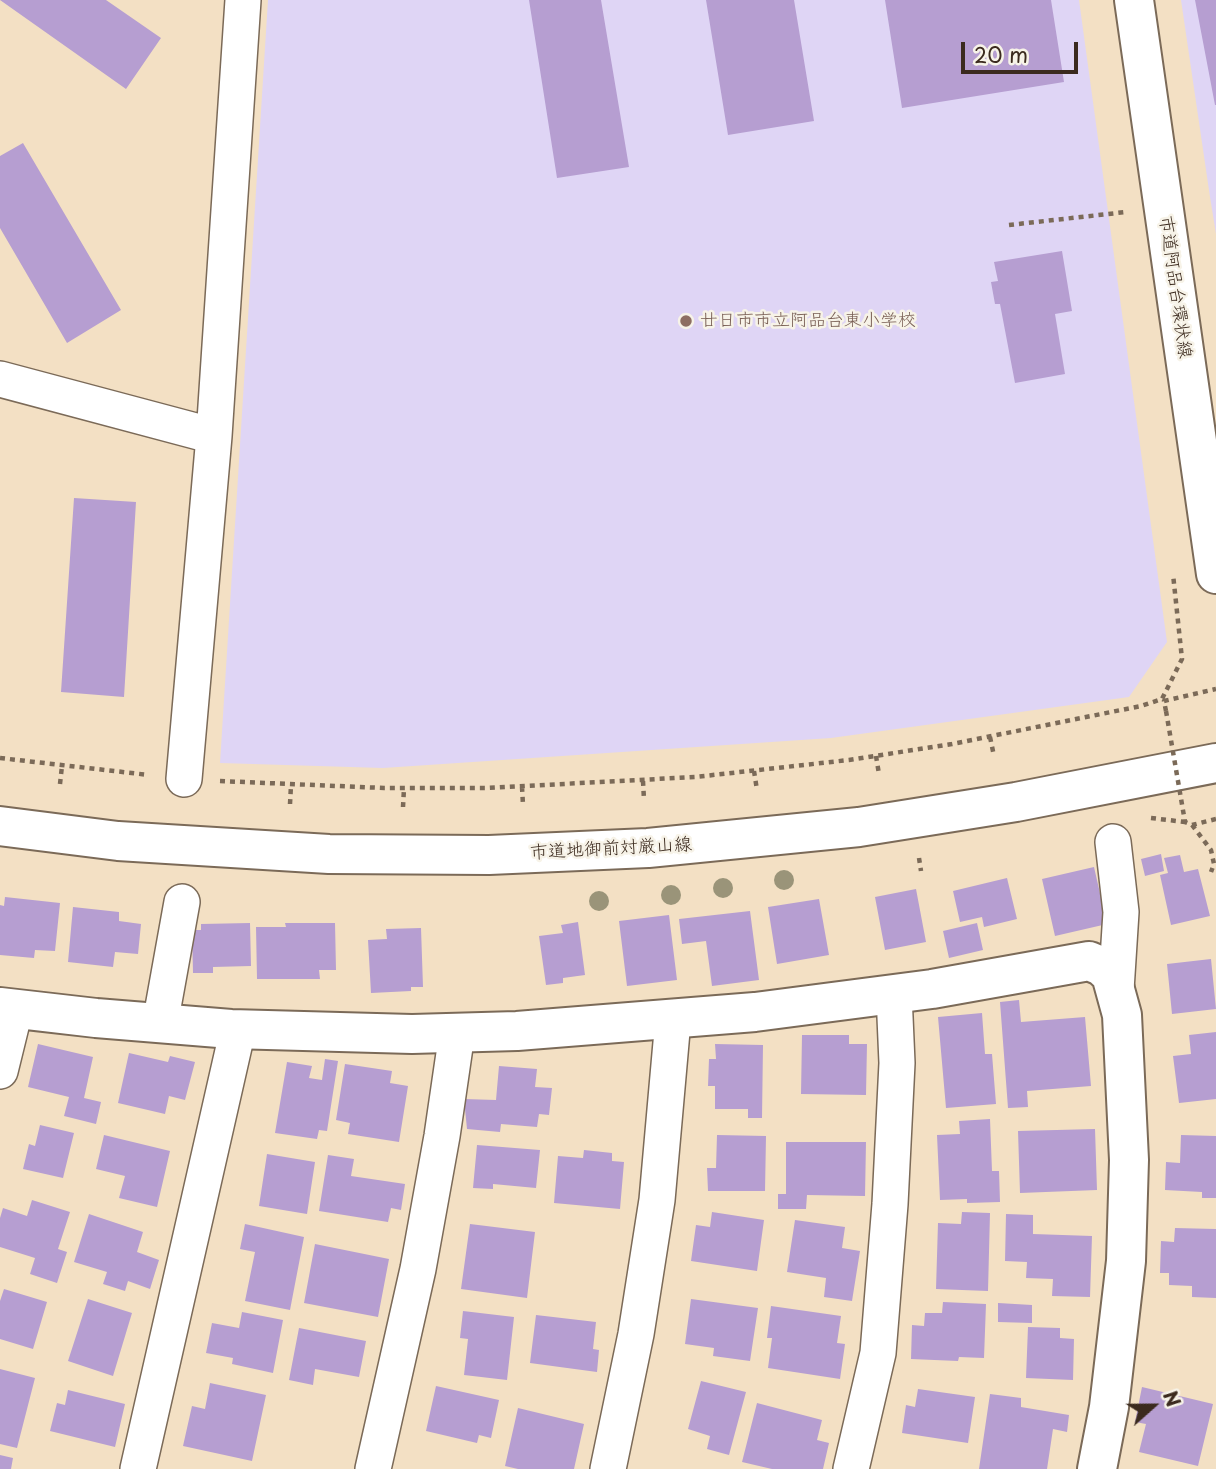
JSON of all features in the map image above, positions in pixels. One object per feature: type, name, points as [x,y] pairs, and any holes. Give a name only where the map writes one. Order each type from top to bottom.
[{"type":"street","points":[[184,779],[214,436],[243,0]]},
{"type":"street","name":"市道阿品台環状線","points":[[1134,0],[1216,574]]},
{"type":"street","points":[[0,379],[214,436]]},
{"type":"street","name":"市道地御前対厳山線","points":[[0,826],[144,843],[329,854],[449,856],[635,849],[754,840],[872,825],[1016,802],[1216,763]]},
{"type":"street","points":[[1113,842],[1121,912],[1116,990]]},
{"type":"street","points":[[160,1024],[182,902]]},
{"type":"street","points":[[0,1071],[8,1008],[160,1024],[238,1029],[457,1033],[673,1020],[894,995],[1089,961],[1101,966],[1111,975],[1122,1015],[1129,1160],[1126,1261],[1109,1407],[1097,1469]]},
{"type":"street","points":[[851,1469],[878,1353],[890,1204],[897,1063],[894,995]]},
{"type":"street","points":[[607,1469],[636,1334],[652,1233],[662,1155],[673,1020]]},
{"type":"street","points":[[138,1469],[238,1029]]},
{"type":"street","points":[[373,1469],[420,1258],[457,1033]]},
{"type":"path","points":[[1009,225],[1134,211]]},
{"type":"path","points":[[1172,564],[1182,659],[1165,700],[1166,711],[1185,822],[1192,825],[1211,850],[1214,864],[1211,872]]},
{"type":"path","points":[[0,758],[184,779],[291,785],[522,787],[643,781],[876,756],[990,737],[1216,689]]},
{"type":"path","points":[[990,737],[993,755]]},
{"type":"path","points":[[876,756],[878,774]]},
{"type":"path","points":[[60,784],[62,766]]},
{"type":"path","points":[[754,771],[757,790]]},
{"type":"path","points":[[643,781],[644,800]]},
{"type":"path","points":[[290,804],[291,785]]},
{"type":"path","points":[[522,787],[523,805]]},
{"type":"path","points":[[403,807],[404,788]]},
{"type":"path","points":[[1192,825],[1216,819]]},
{"type":"path","points":[[918,853],[920,871]]},
{"type":"shaded area","name":"廿日市市立阿品台東小学校","points":[[268,0],[1079,0],[1167,642],[1129,697],[831,738],[383,768],[220,763]]},
{"type":"shaded area","points":[[1181,0],[1216,0],[1216,234],[1210,197]]},
{"type":"building","points":[[0,0],[106,0],[161,38],[126,89]]},
{"type":"building","points":[[529,0],[601,0],[629,167],[557,178]]},
{"type":"building","points":[[706,0],[794,0],[814,121],[728,135]]},
{"type":"building","points":[[885,0],[1051,0],[1064,82],[902,108]]},
{"type":"building","points":[[1195,0],[1216,0],[1216,105],[1215,105]]},
{"type":"building","points":[[23,143],[121,310],[67,343],[0,228],[0,156]]},
{"type":"building","points":[[1062,251],[1072,311],[1055,314],[1065,374],[1015,383],[1000,304],[995,304],[991,282],[998,281],[994,262]]},
{"type":"building","points":[[74,498],[136,502],[124,697],[61,692]]},
{"type":"building","points":[[1161,854],[1164,871],[1145,876],[1141,859]]},
{"type":"building","points":[[1180,855],[1184,872],[1198,869],[1210,916],[1171,925],[1160,875],[1168,873],[1164,858]]},
{"type":"building","points":[[1094,867],[1107,924],[1055,936],[1042,879]]},
{"type":"building","points":[[1007,878],[1017,919],[984,927],[982,917],[960,922],[953,891]]},
{"type":"building","points":[[916,889],[926,942],[885,950],[875,897]]},
{"type":"building","points":[[5,897],[60,903],[55,951],[35,950],[34,958],[0,955],[0,905],[4,906]]},
{"type":"building","points":[[819,899],[829,955],[777,964],[768,907]]},
{"type":"building","points":[[73,907],[119,912],[119,921],[141,924],[138,954],[115,952],[113,967],[68,962]]},
{"type":"building","points":[[750,911],[759,980],[712,986],[706,941],[682,944],[679,919]]},
{"type":"building","points":[[669,915],[677,980],[627,986],[619,921]]},
{"type":"building","points":[[578,922],[585,975],[563,978],[563,983],[546,985],[539,936],[563,933],[561,925]]},
{"type":"building","points":[[250,923],[251,966],[213,967],[213,973],[193,973],[192,930],[201,930],[201,924]]},
{"type":"building","points":[[285,923],[335,923],[336,970],[319,970],[320,979],[257,979],[256,927],[286,927]]},
{"type":"building","points":[[977,923],[983,950],[949,958],[943,931]]},
{"type":"building","points":[[421,928],[423,987],[411,987],[411,991],[371,993],[368,940],[387,939],[386,929]]},
{"type":"building","points":[[1211,959],[1216,1009],[1172,1014],[1167,964]]},
{"type":"building","points":[[1019,1000],[1021,1022],[1085,1017],[1091,1086],[1027,1091],[1028,1107],[1008,1108],[1000,1002]]},
{"type":"building","points":[[982,1013],[985,1054],[992,1054],[996,1104],[946,1108],[938,1017]]},
{"type":"building","points":[[1216,1032],[1216,1099],[1179,1103],[1173,1056],[1191,1054],[1189,1035]]},
{"type":"building","points":[[802,1035],[849,1035],[849,1044],[867,1044],[866,1095],[801,1094]]},
{"type":"building","points":[[38,1044],[93,1057],[84,1098],[101,1102],[96,1124],[64,1116],[69,1097],[28,1087]]},
{"type":"building","points":[[715,1044],[763,1045],[762,1118],[748,1118],[748,1109],[715,1109],[715,1086],[708,1086],[709,1059],[716,1059]]},
{"type":"building","points":[[129,1053],[168,1062],[170,1056],[195,1062],[185,1100],[169,1096],[165,1114],[118,1103]]},
{"type":"building","points":[[325,1059],[338,1061],[327,1131],[319,1130],[317,1139],[275,1133],[287,1062],[312,1066],[309,1078],[322,1080]]},
{"type":"building","points":[[345,1064],[392,1071],[390,1083],[408,1086],[399,1142],[348,1134],[350,1123],[336,1120]]},
{"type":"building","points":[[499,1066],[537,1069],[535,1087],[552,1088],[549,1115],[539,1114],[537,1127],[501,1124],[500,1132],[467,1129],[464,1099],[496,1100]]},
{"type":"building","points":[[990,1119],[992,1171],[999,1171],[1000,1202],[940,1200],[937,1135],[960,1134],[959,1121]]},
{"type":"building","points":[[40,1125],[74,1133],[63,1178],[23,1169],[29,1144],[35,1146]]},
{"type":"building","points":[[1095,1129],[1097,1190],[1020,1193],[1018,1131]]},
{"type":"building","points":[[104,1135],[170,1151],[157,1207],[119,1198],[125,1176],[96,1169]]},
{"type":"building","points":[[717,1135],[766,1136],[765,1191],[708,1191],[707,1168],[716,1168]]},
{"type":"building","points":[[1181,1135],[1216,1136],[1216,1198],[1202,1198],[1202,1192],[1165,1190],[1166,1162],[1180,1163]]},
{"type":"building","points":[[786,1142],[866,1142],[865,1196],[807,1195],[806,1209],[778,1209],[778,1194],[786,1194]]},
{"type":"building","points":[[477,1145],[540,1150],[536,1188],[493,1184],[493,1189],[473,1188]]},
{"type":"building","points":[[584,1150],[612,1153],[612,1161],[624,1162],[620,1209],[554,1203],[558,1156],[583,1158]]},
{"type":"building","points":[[267,1154],[315,1162],[307,1214],[259,1206]]},
{"type":"building","points":[[328,1155],[354,1159],[351,1176],[405,1184],[401,1210],[391,1208],[388,1222],[319,1211]]},
{"type":"building","points":[[32,1200],[70,1212],[58,1249],[67,1252],[57,1283],[30,1274],[35,1258],[0,1247],[0,1218],[3,1208],[27,1216]]},
{"type":"building","points":[[712,1212],[764,1220],[757,1271],[691,1261],[696,1225],[710,1227]]},
{"type":"building","points":[[962,1212],[990,1213],[988,1291],[936,1289],[938,1223],[961,1224]]},
{"type":"building","points":[[89,1214],[143,1232],[137,1252],[159,1260],[150,1289],[128,1281],[125,1291],[103,1284],[107,1272],[74,1262]]},
{"type":"building","points":[[1006,1214],[1033,1215],[1033,1234],[1092,1236],[1090,1297],[1052,1296],[1053,1279],[1026,1278],[1027,1262],[1005,1261]]},
{"type":"building","points":[[795,1220],[845,1227],[842,1248],[860,1251],[852,1301],[824,1297],[826,1278],[787,1272]]},
{"type":"building","points":[[245,1224],[304,1237],[290,1310],[245,1301],[255,1252],[240,1249]]},
{"type":"building","points":[[470,1224],[535,1232],[527,1298],[461,1289]]},
{"type":"building","points":[[1175,1228],[1216,1229],[1216,1298],[1192,1297],[1192,1286],[1169,1285],[1169,1273],[1160,1273],[1161,1241],[1174,1242]]},
{"type":"building","points":[[315,1244],[389,1259],[378,1317],[304,1303]]},
{"type":"building","points":[[4,1289],[47,1302],[33,1349],[0,1339],[0,1301]]},
{"type":"building","points":[[88,1299],[132,1313],[113,1376],[68,1361]]},
{"type":"building","points":[[691,1299],[758,1308],[750,1361],[713,1356],[714,1348],[685,1344]]},
{"type":"building","points":[[943,1302],[986,1304],[984,1358],[959,1357],[958,1361],[911,1359],[912,1325],[924,1326],[925,1313],[942,1313]]},
{"type":"building","points":[[998,1303],[1032,1305],[1032,1323],[998,1322]]},
{"type":"building","points":[[771,1306],[841,1316],[837,1343],[845,1344],[840,1379],[768,1368],[772,1338],[767,1338]]},
{"type":"building","points":[[463,1311],[514,1317],[507,1380],[464,1375],[468,1339],[460,1338]]},
{"type":"building","points":[[242,1312],[283,1320],[273,1373],[232,1364],[233,1358],[206,1353],[212,1323],[239,1328]]},
{"type":"building","points":[[536,1315],[596,1322],[593,1349],[599,1350],[597,1372],[530,1363]]},
{"type":"building","points":[[1028,1327],[1060,1328],[1060,1338],[1074,1339],[1073,1380],[1026,1378]]},
{"type":"building","points":[[299,1328],[366,1341],[359,1377],[315,1369],[313,1385],[289,1380]]},
{"type":"building","points":[[0,1369],[35,1378],[17,1448],[0,1444]]},
{"type":"building","points":[[701,1381],[746,1392],[729,1455],[707,1449],[710,1436],[688,1429]]},
{"type":"building","points":[[210,1383],[266,1395],[252,1461],[183,1446],[192,1406],[205,1409]]},
{"type":"building","points":[[436,1386],[499,1400],[491,1438],[479,1435],[477,1443],[426,1431]]},
{"type":"building","points":[[1142,1387],[1213,1404],[1198,1466],[1139,1452],[1146,1424],[1135,1422]]},
{"type":"building","points":[[918,1389],[975,1397],[968,1443],[902,1433],[906,1405],[915,1407]]},
{"type":"building","points":[[68,1390],[125,1404],[115,1447],[50,1431],[57,1403],[65,1405]]},
{"type":"building","points":[[990,1394],[1021,1398],[1021,1407],[1069,1415],[1067,1432],[1053,1429],[1047,1469],[979,1469]]},
{"type":"building","points":[[757,1403],[822,1420],[817,1440],[829,1443],[823,1469],[772,1469],[742,1462]]},
{"type":"building","points":[[518,1408],[584,1424],[574,1469],[518,1469],[505,1466]]},
{"type":"building","points":[[0,1455],[13,1458],[11,1469],[0,1469]]},
{"type":"place","name":"廿日市市立阿品台東小学校","points":[[686,321]]}]
